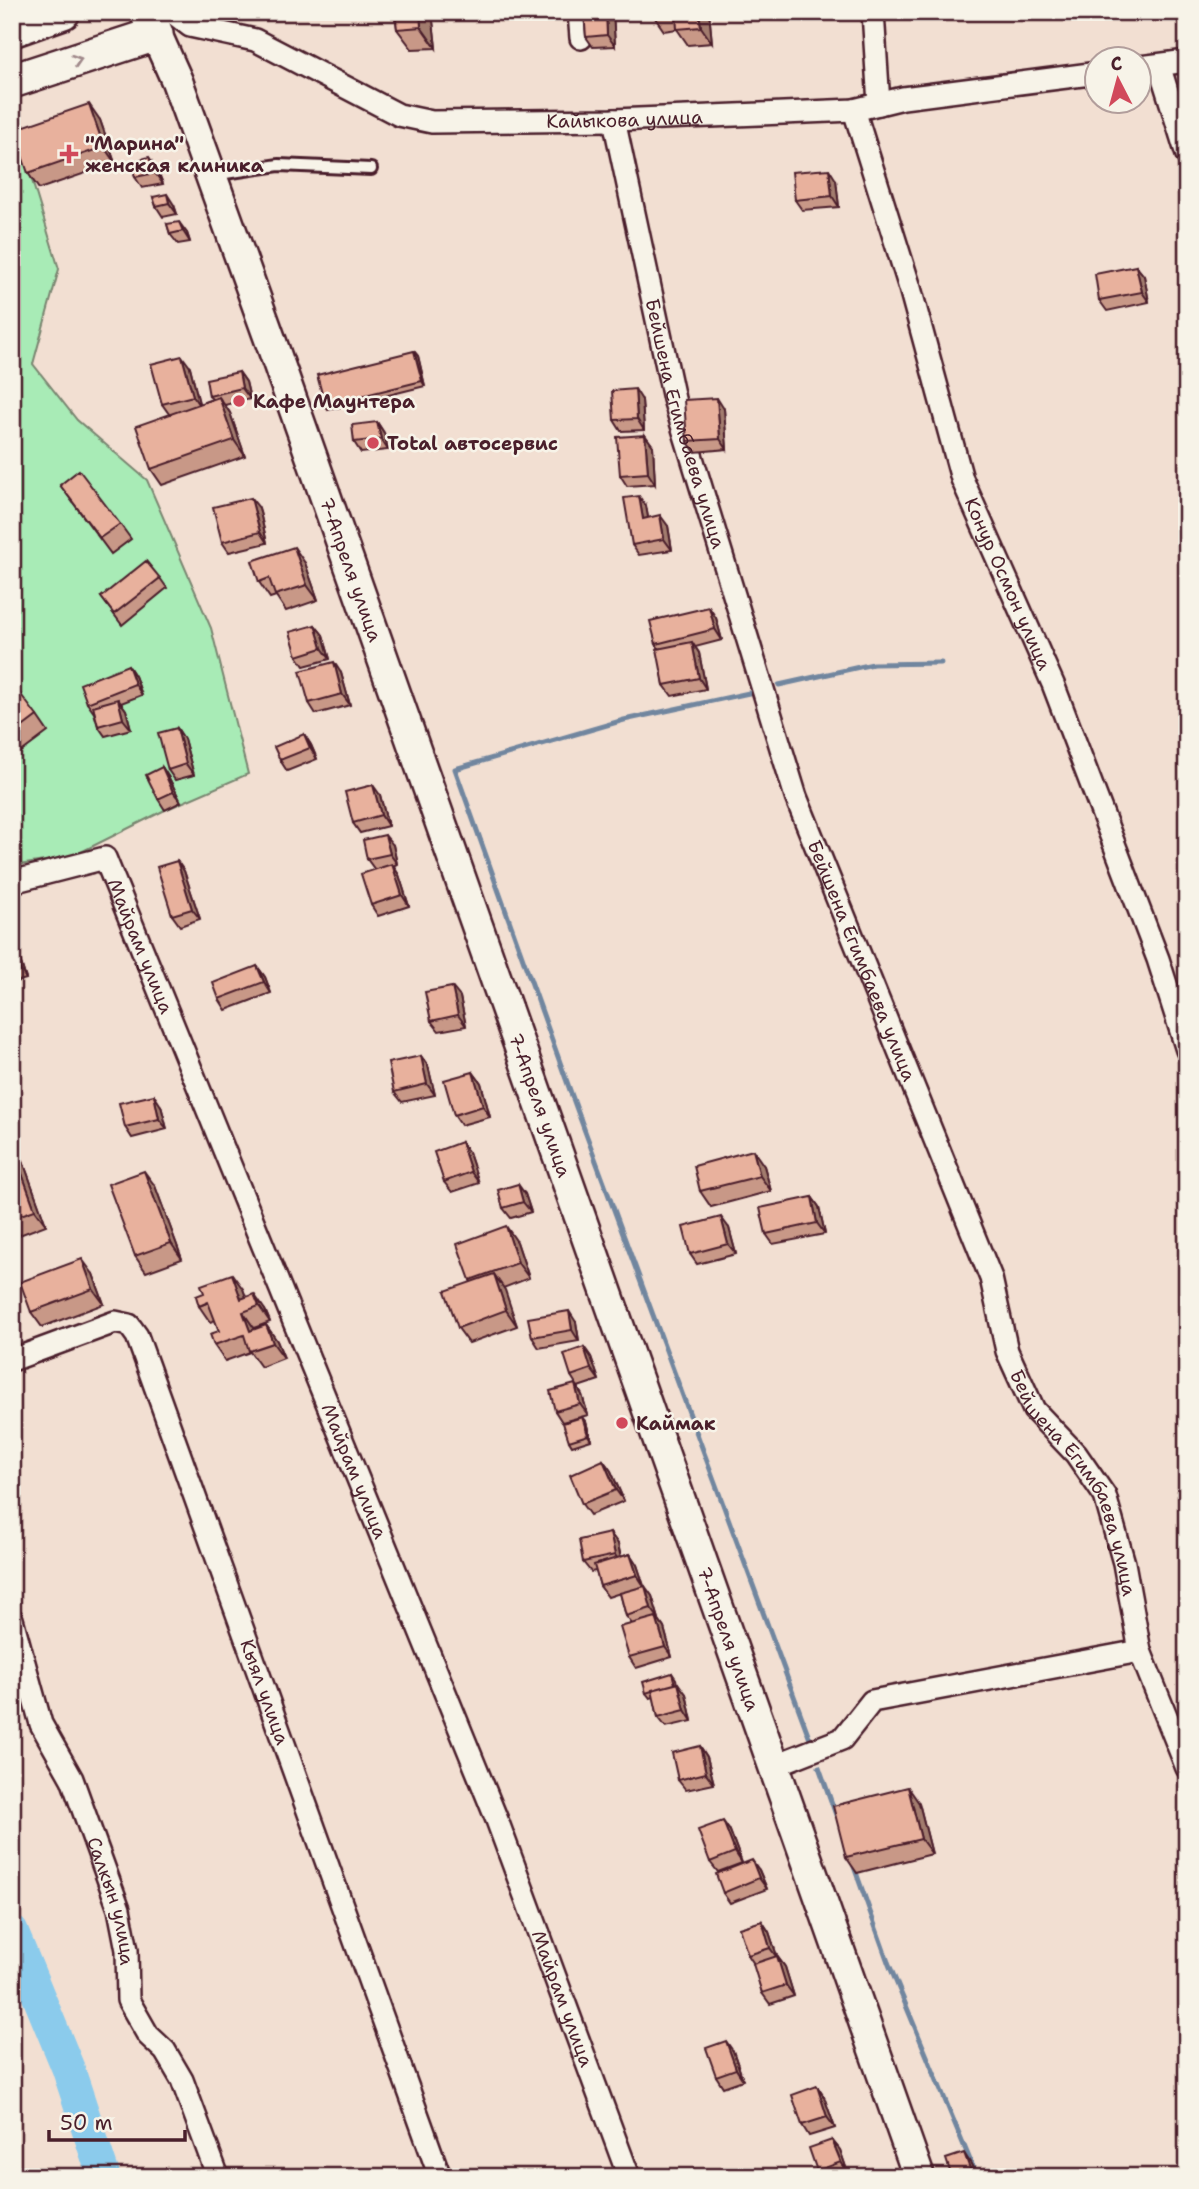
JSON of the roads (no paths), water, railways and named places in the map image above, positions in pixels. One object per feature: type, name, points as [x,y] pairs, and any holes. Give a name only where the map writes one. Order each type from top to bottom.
[{"type":"main road","points":[[12,30],[62,12]]},
{"type":"main road","points":[[12,81],[158,20]]},
{"type":"main road","name":"7-Апреля улица","points":[[158,20],[209,176],[276,355],[919,2177]]},
{"type":"street","points":[[579,12],[581,38]]},
{"type":"street","points":[[873,12],[879,104]]},
{"type":"street","name":"Кайыкова улица","points":[[158,20],[255,40],[399,115],[432,122],[614,120],[854,110],[903,98],[1084,75]]},
{"type":"street","points":[[1154,65],[1187,61]]},
{"type":"street","points":[[1154,78],[1187,155]]},
{"type":"street","name":"Конур Осмон улица","points":[[854,110],[909,288],[962,479],[1053,684],[1158,959],[1187,1050]]},
{"type":"street","name":"Бейшена Егимбаева улица","points":[[614,120],[674,399],[796,797],[990,1278],[1007,1351],[1034,1410],[1076,1454],[1105,1496],[1124,1563],[1140,1651],[1187,1768]]},
{"type":"street","name":"Майрам улица","points":[[12,881],[105,858],[497,1820],[629,2177]]},
{"type":"street","name":"Кыял улица","points":[[12,1360],[115,1322],[129,1325],[137,1336],[440,2177]]},
{"type":"street","name":"Салкын улица","points":[[12,1619],[41,1724],[72,1779],[119,1909],[127,1950],[128,2000],[148,2035],[165,2051],[183,2080],[218,2177]]},
{"type":"street","points":[[773,1766],[842,1739],[872,1701],[1140,1651]]},
{"type":"lane","points":[[209,176],[279,165],[371,169]]},
{"type":"waterway","points":[[779,685],[873,664],[941,663]]},
{"type":"waterway","points":[[749,693],[624,720],[455,769],[576,1107],[811,1742]]},
{"type":"waterway","points":[[819,1767],[836,1815]]},
{"type":"waterway","points":[[853,1864],[888,1962],[977,2177]]},
{"type":"waterway","points":[[12,1932],[68,2068],[104,2177]]},
{"type":"place","name":"\"Марина\" женская клиника","points":[[69,154]]},
{"type":"place","name":"Кафе Маунтера","points":[[239,401]]},
{"type":"place","name":"Total автосервис","points":[[373,443]]},
{"type":"place","name":"Каймак","points":[[622,1423]]}]
